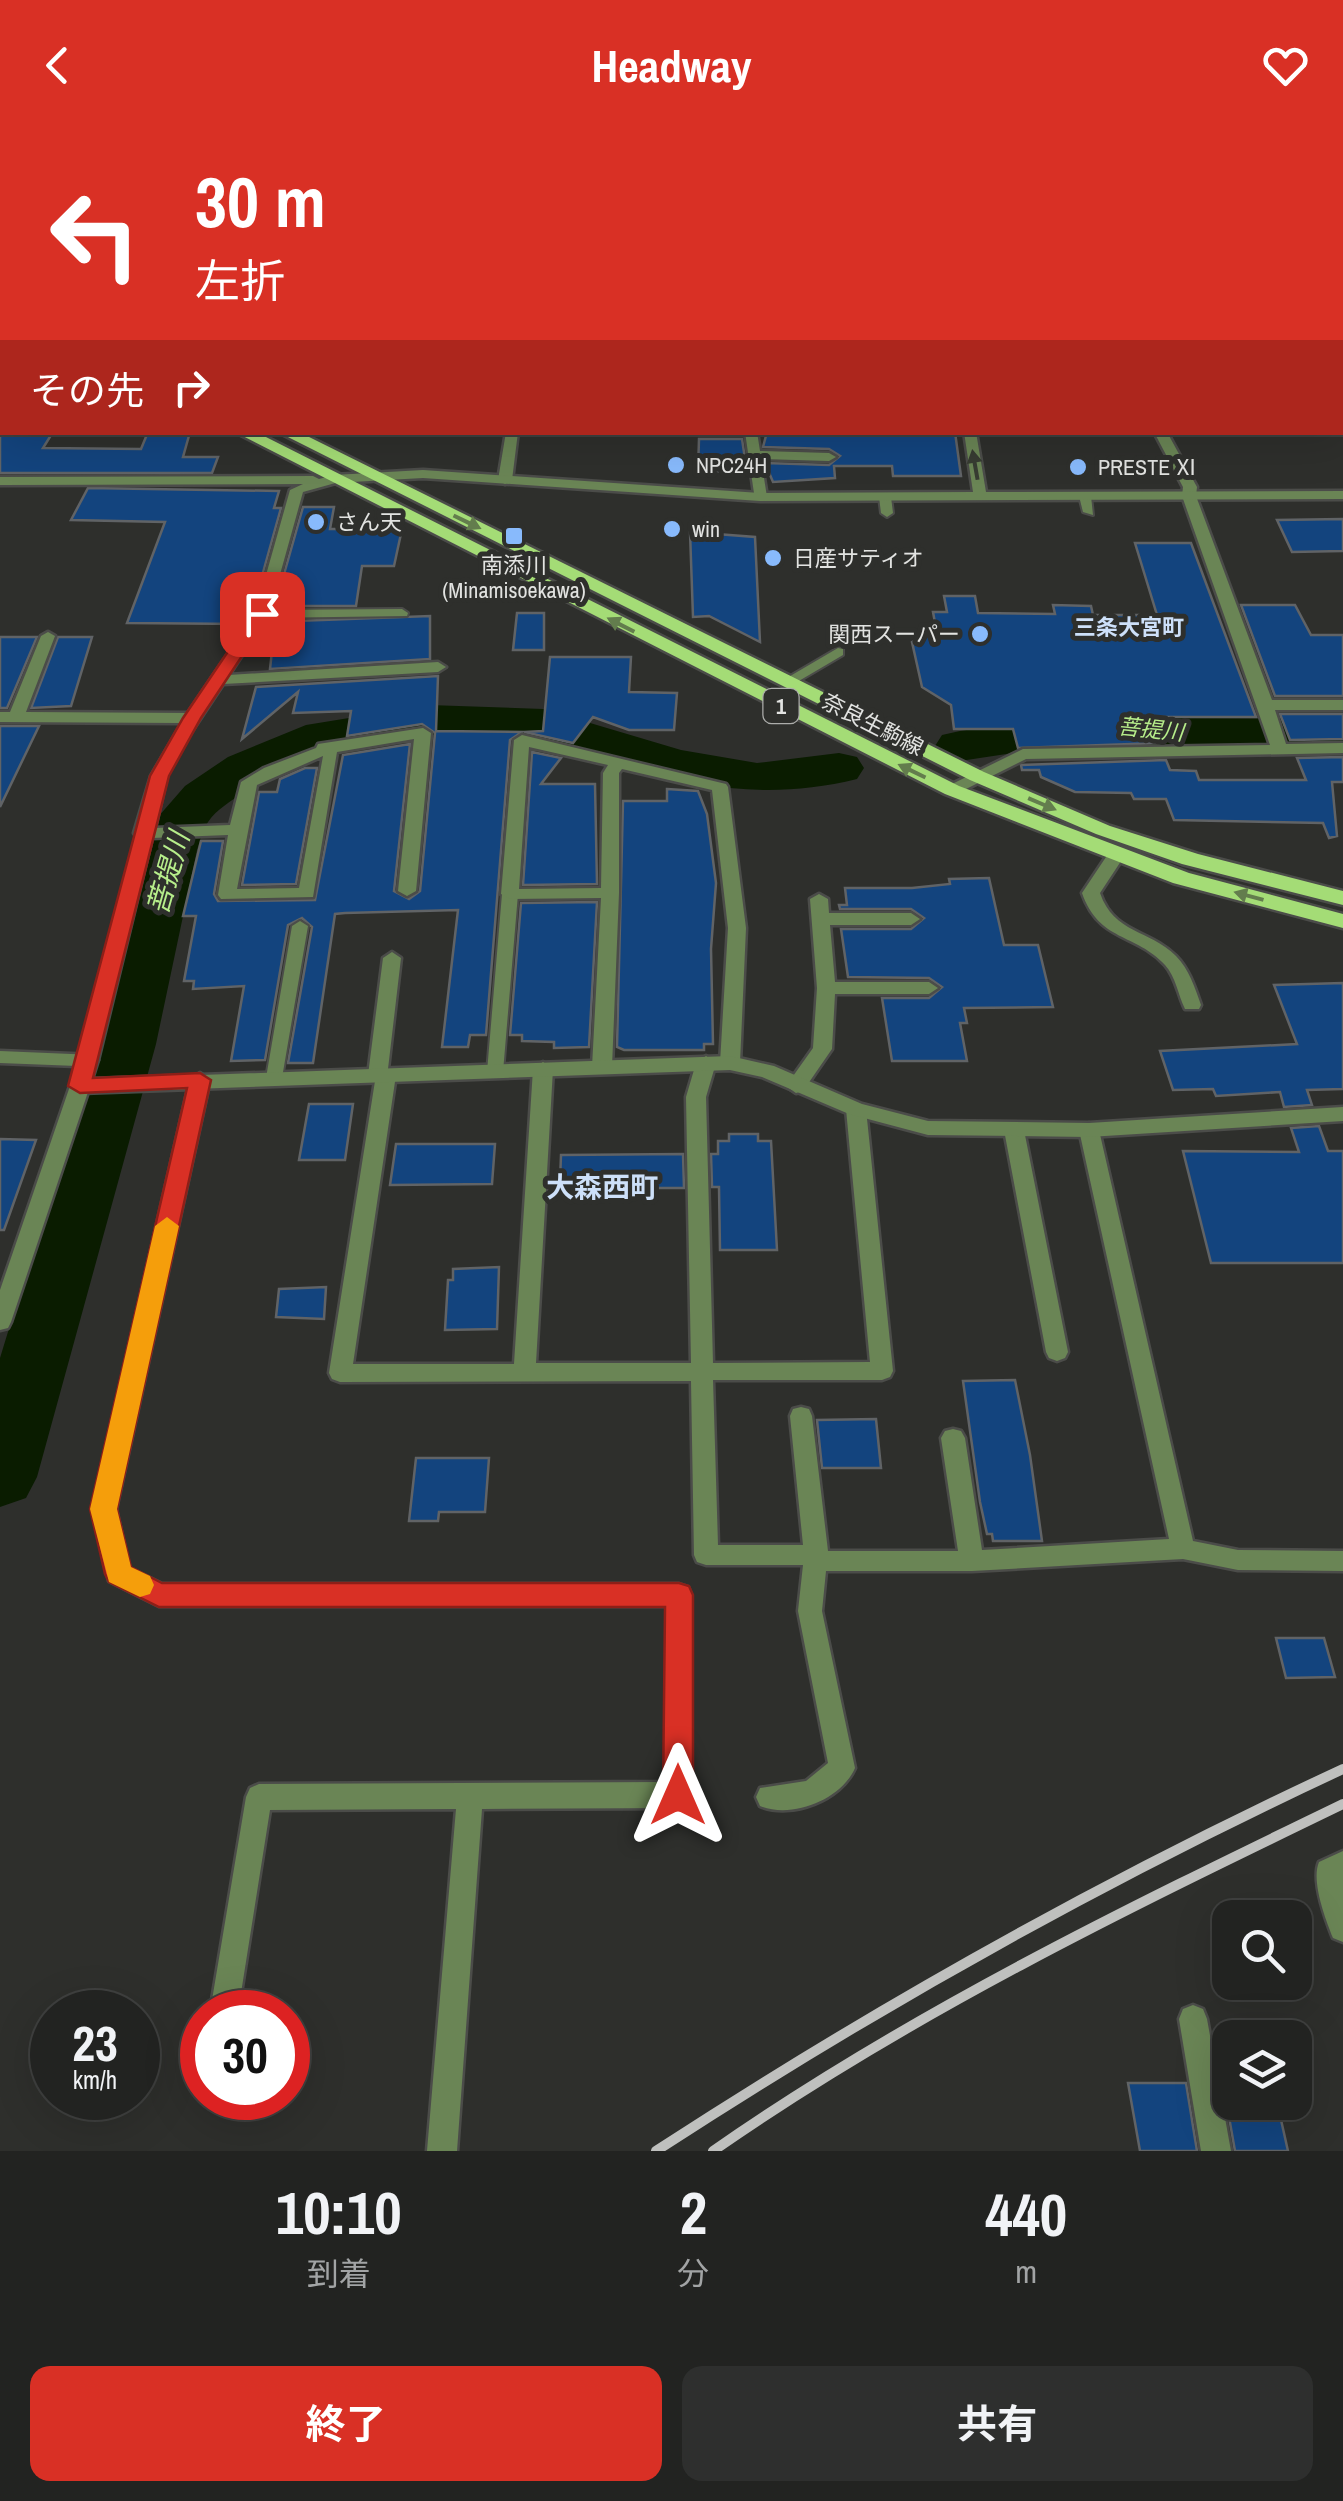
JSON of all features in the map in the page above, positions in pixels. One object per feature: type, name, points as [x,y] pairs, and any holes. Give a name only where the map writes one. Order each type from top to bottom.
[{"type":"main road","name":"奈良生駒線","points":[[249,435],[952,790],[1181,878],[1343,921]]},
{"type":"main road","name":"奈良生駒線","points":[[292,435],[977,776],[1102,830],[1172,853],[1343,898]]},
{"type":"street","points":[[505,480],[512,435]]},
{"type":"street","points":[[750,435],[760,497]]},
{"type":"street","points":[[970,435],[980,497]]},
{"type":"street","points":[[1162,435],[1190,487],[1189,496],[1276,738]]},
{"type":"street","points":[[754,456],[829,456]]},
{"type":"street","points":[[0,481],[462,477],[760,497],[1343,496]]},
{"type":"street","points":[[436,507],[427,492],[462,477]]},
{"type":"street","points":[[0,1322],[88,1085],[88,1060],[149,833],[159,776],[192,718],[262,614],[297,490],[334,479]]},
{"type":"street","points":[[48,636],[8,717],[192,718]]},
{"type":"street","points":[[218,680],[438,667]]},
{"type":"street","points":[[1266,704],[1343,704]]},
{"type":"street","points":[[324,747],[331,754],[306,893],[227,895],[248,782],[324,747],[362,738],[423,734],[407,892]]},
{"type":"street","points":[[952,790],[1023,754],[1276,738],[1343,748]]},
{"type":"street","points":[[610,893],[510,894],[522,740],[720,787],[737,928],[730,1063]]},
{"type":"street","points":[[602,1067],[610,893],[610,772],[617,764]]},
{"type":"street","points":[[149,833],[238,830]]},
{"type":"street","points":[[1116,855],[1092,893],[1095,910],[1110,928],[1172,962],[1192,1006]]},
{"type":"street","points":[[796,1086],[822,1048],[826,988],[819,898]]},
{"type":"street","points":[[822,920],[912,919]]},
{"type":"street","points":[[392,958],[382,1075],[340,1373],[882,1371],[856,1109]]},
{"type":"street","points":[[826,988],[929,988]]},
{"type":"street","points":[[0,1058],[88,1060]]},
{"type":"street","points":[[706,1063],[696,1097],[706,1555],[972,1561],[1183,1549],[1238,1560],[1343,1562]]},
{"type":"street","points":[[88,1085],[730,1063],[767,1070],[796,1086],[856,1109],[928,1128],[1089,1130],[1343,1114]]},
{"type":"street","points":[[524,1374],[543,1070]]},
{"type":"street","points":[[200,1080],[104,1509],[118,1574],[159,1595],[679,1595],[678,1795],[259,1796],[228,1990]]},
{"type":"street","points":[[1014,1130],[1057,1352]]},
{"type":"street","points":[[1089,1130],[1183,1549]]},
{"type":"street","points":[[769,1796],[812,1793],[842,1768],[810,1612],[815,1558],[801,1416]]},
{"type":"street","points":[[953,1438],[972,1561]]},
{"type":"street","points":[[442,2151],[470,1796]]},
{"type":"street","points":[[1343,1864],[1329,1871],[1343,1928]]},
{"type":"street","points":[[1193,2019],[1216,2151]]},
{"type":"lane","points":[[1084,496],[1089,512]]},
{"type":"lane","points":[[885,497],[887,513]]},
{"type":"lane","points":[[262,614],[402,613]]},
{"type":"lane","points":[[786,682],[838,652]]},
{"type":"lane","points":[[496,1072],[510,894]]},
{"type":"lane","points":[[274,1078],[300,926]]},
{"type":"building","points":[[0,435],[51,435],[43,448],[141,449],[147,435],[189,435],[183,457],[218,457],[212,473],[0,473]]},
{"type":"building","points":[[766,435],[955,435],[961,476],[893,476],[892,466],[834,466],[835,478],[773,482],[765,463],[829,465],[840,456],[829,449],[763,447]]},
{"type":"building","points":[[699,439],[742,439],[747,472],[698,471]]},
{"type":"building","points":[[88,488],[279,491],[274,508],[281,508],[252,612],[244,624],[127,623],[165,522],[71,520]]},
{"type":"building","points":[[303,507],[334,507],[330,529],[402,529],[394,566],[362,566],[356,606],[275,606]]},
{"type":"building","points":[[1343,519],[1343,551],[1292,552],[1277,520]]},
{"type":"building","points":[[690,532],[755,537],[760,642],[709,616],[693,617]]},
{"type":"building","points":[[1135,543],[1191,543],[1256,717],[1150,717],[1160,743],[1018,748],[1013,729],[954,729],[951,705],[922,687],[912,642],[936,628],[933,612],[947,612],[944,596],[975,596],[978,613],[1055,614],[1053,605],[1091,606],[1093,615],[1157,615]]},
{"type":"building","points":[[1241,605],[1295,605],[1311,635],[1343,635],[1343,696],[1275,696]]},
{"type":"building","points":[[517,613],[544,613],[544,650],[513,650]]},
{"type":"building","points":[[430,616],[430,659],[270,669],[275,624],[268,622]]},
{"type":"building","points":[[0,637],[37,637],[7,708],[0,708]]},
{"type":"building","points":[[58,637],[92,637],[71,706],[31,708]]},
{"type":"building","points":[[550,657],[631,657],[629,692],[677,693],[674,730],[629,730],[593,717],[573,743],[524,732],[543,731]]},
{"type":"building","points":[[438,676],[436,731],[522,732],[510,740],[486,1035],[470,1035],[468,1047],[442,1047],[458,910],[335,914],[313,1063],[288,1063],[312,927],[302,918],[288,925],[265,1060],[231,1061],[244,986],[193,989],[194,981],[184,981],[196,916],[183,916],[201,841],[223,841],[214,894],[218,901],[315,900],[343,755],[410,744],[394,891],[409,899],[420,891],[435,733],[422,724],[347,736],[351,711],[293,713],[298,692],[242,739],[256,687]]},
{"type":"building","points":[[1280,714],[1343,714],[1343,739],[1290,740]]},
{"type":"building","points":[[0,726],[39,726],[0,807]]},
{"type":"building","points":[[532,752],[561,758],[541,784],[595,784],[597,884],[523,885]]},
{"type":"building","points":[[1343,757],[1343,782],[1332,782],[1337,836],[1329,838],[1323,823],[1174,820],[1166,799],[1134,799],[1131,793],[1075,792],[1041,777],[1039,770],[1022,770],[1021,765],[1166,760],[1170,770],[1196,771],[1199,780],[1306,780],[1297,758]]},
{"type":"building","points":[[305,768],[317,768],[296,884],[242,885],[259,792],[277,792],[280,779]]},
{"type":"building","points":[[667,789],[698,791],[707,814],[716,883],[711,949],[713,1044],[704,1044],[704,1050],[624,1050],[617,1047],[623,801],[667,801]]},
{"type":"building","points":[[989,878],[1004,945],[1038,945],[1053,1007],[964,1008],[967,1023],[960,1023],[967,1061],[892,1061],[882,998],[929,998],[942,987],[929,978],[848,977],[841,929],[911,929],[924,918],[911,909],[840,909],[839,905],[847,905],[845,888],[912,888],[950,884],[949,879]]},
{"type":"building","points":[[597,902],[589,1047],[554,1048],[554,1042],[522,1041],[522,1035],[510,1035],[521,903]]},
{"type":"building","points":[[1343,983],[1343,1089],[1307,1090],[1312,1105],[1284,1107],[1280,1092],[1216,1096],[1213,1089],[1173,1090],[1160,1051],[1297,1044],[1274,985]]},
{"type":"building","points":[[309,1104],[353,1104],[345,1160],[299,1160]]},
{"type":"building","points":[[1319,1126],[1328,1151],[1343,1151],[1343,1263],[1211,1263],[1183,1151],[1299,1152],[1291,1128]]},
{"type":"building","points":[[729,1134],[758,1134],[758,1141],[771,1141],[777,1250],[720,1250],[719,1187],[712,1187],[711,1154],[718,1154],[718,1141],[729,1141]]},
{"type":"building","points":[[0,1139],[36,1140],[4,1230],[0,1230]]},
{"type":"building","points":[[396,1144],[495,1144],[492,1184],[390,1185]]},
{"type":"building","points":[[683,1154],[684,1188],[630,1188],[631,1181],[560,1181],[561,1155]]},
{"type":"building","points":[[499,1267],[497,1329],[445,1330],[448,1280],[453,1280],[453,1269]]},
{"type":"building","points":[[326,1287],[324,1319],[276,1317],[279,1289]]},
{"type":"building","points":[[1015,1380],[1042,1541],[993,1541],[992,1534],[987,1534],[980,1502],[963,1381]]},
{"type":"building","points":[[876,1419],[881,1468],[822,1468],[817,1420]]},
{"type":"building","points":[[416,1458],[489,1458],[485,1512],[439,1512],[438,1521],[409,1521]]},
{"type":"building","points":[[1276,1638],[1324,1638],[1335,1677],[1286,1678]]},
{"type":"building","points":[[1128,2083],[1186,2083],[1197,2151],[1140,2151]]},
{"type":"building","points":[[1230,2120],[1281,2120],[1288,2151],[1235,2151]]},
{"type":"waterway","name":"菩提川","points":[[0,1477],[126,1044],[170,850],[184,817],[203,797],[246,768],[324,736],[429,720],[543,724],[674,764],[757,778],[839,768]]},
{"type":"waterway","name":"菩提川","points":[[960,746],[1112,723],[1169,733],[1343,734]]},
{"type":"railway","points":[[656,2151],[823,2046],[993,1948],[1166,1855],[1343,1769]]},
{"type":"railway","points":[[713,2151],[864,2053],[942,2008],[1343,1804]]},
{"type":"slow traffic","points":[[140,1585],[118,1574],[104,1509],[167,1226]]},
{"type":"place","name":"NPC24H","points":[[676,465]]},
{"type":"place","name":"PRESTE Ⅺ","points":[[1078,467]]},
{"type":"place","name":"さん天","points":[[316,522]]},
{"type":"place","name":"win","points":[[672,529]]},
{"type":"place","name":"南添川 (Minamisoekawa)","points":[[514,536]]},
{"type":"place","name":"日産サティオ","points":[[773,558]]},
{"type":"place","name":"関西スーパー","points":[[980,634]]},
{"type":"district","name":"三条大宮町","points":[[1129,627]]},
{"type":"district","name":"大森西町","points":[[602,1187]]},
{"type":"route","points":[[262,614],[170,752],[159,776],[80,1086],[200,1080],[104,1509],[118,1574],[159,1595],[679,1595],[678,1795]]}]
